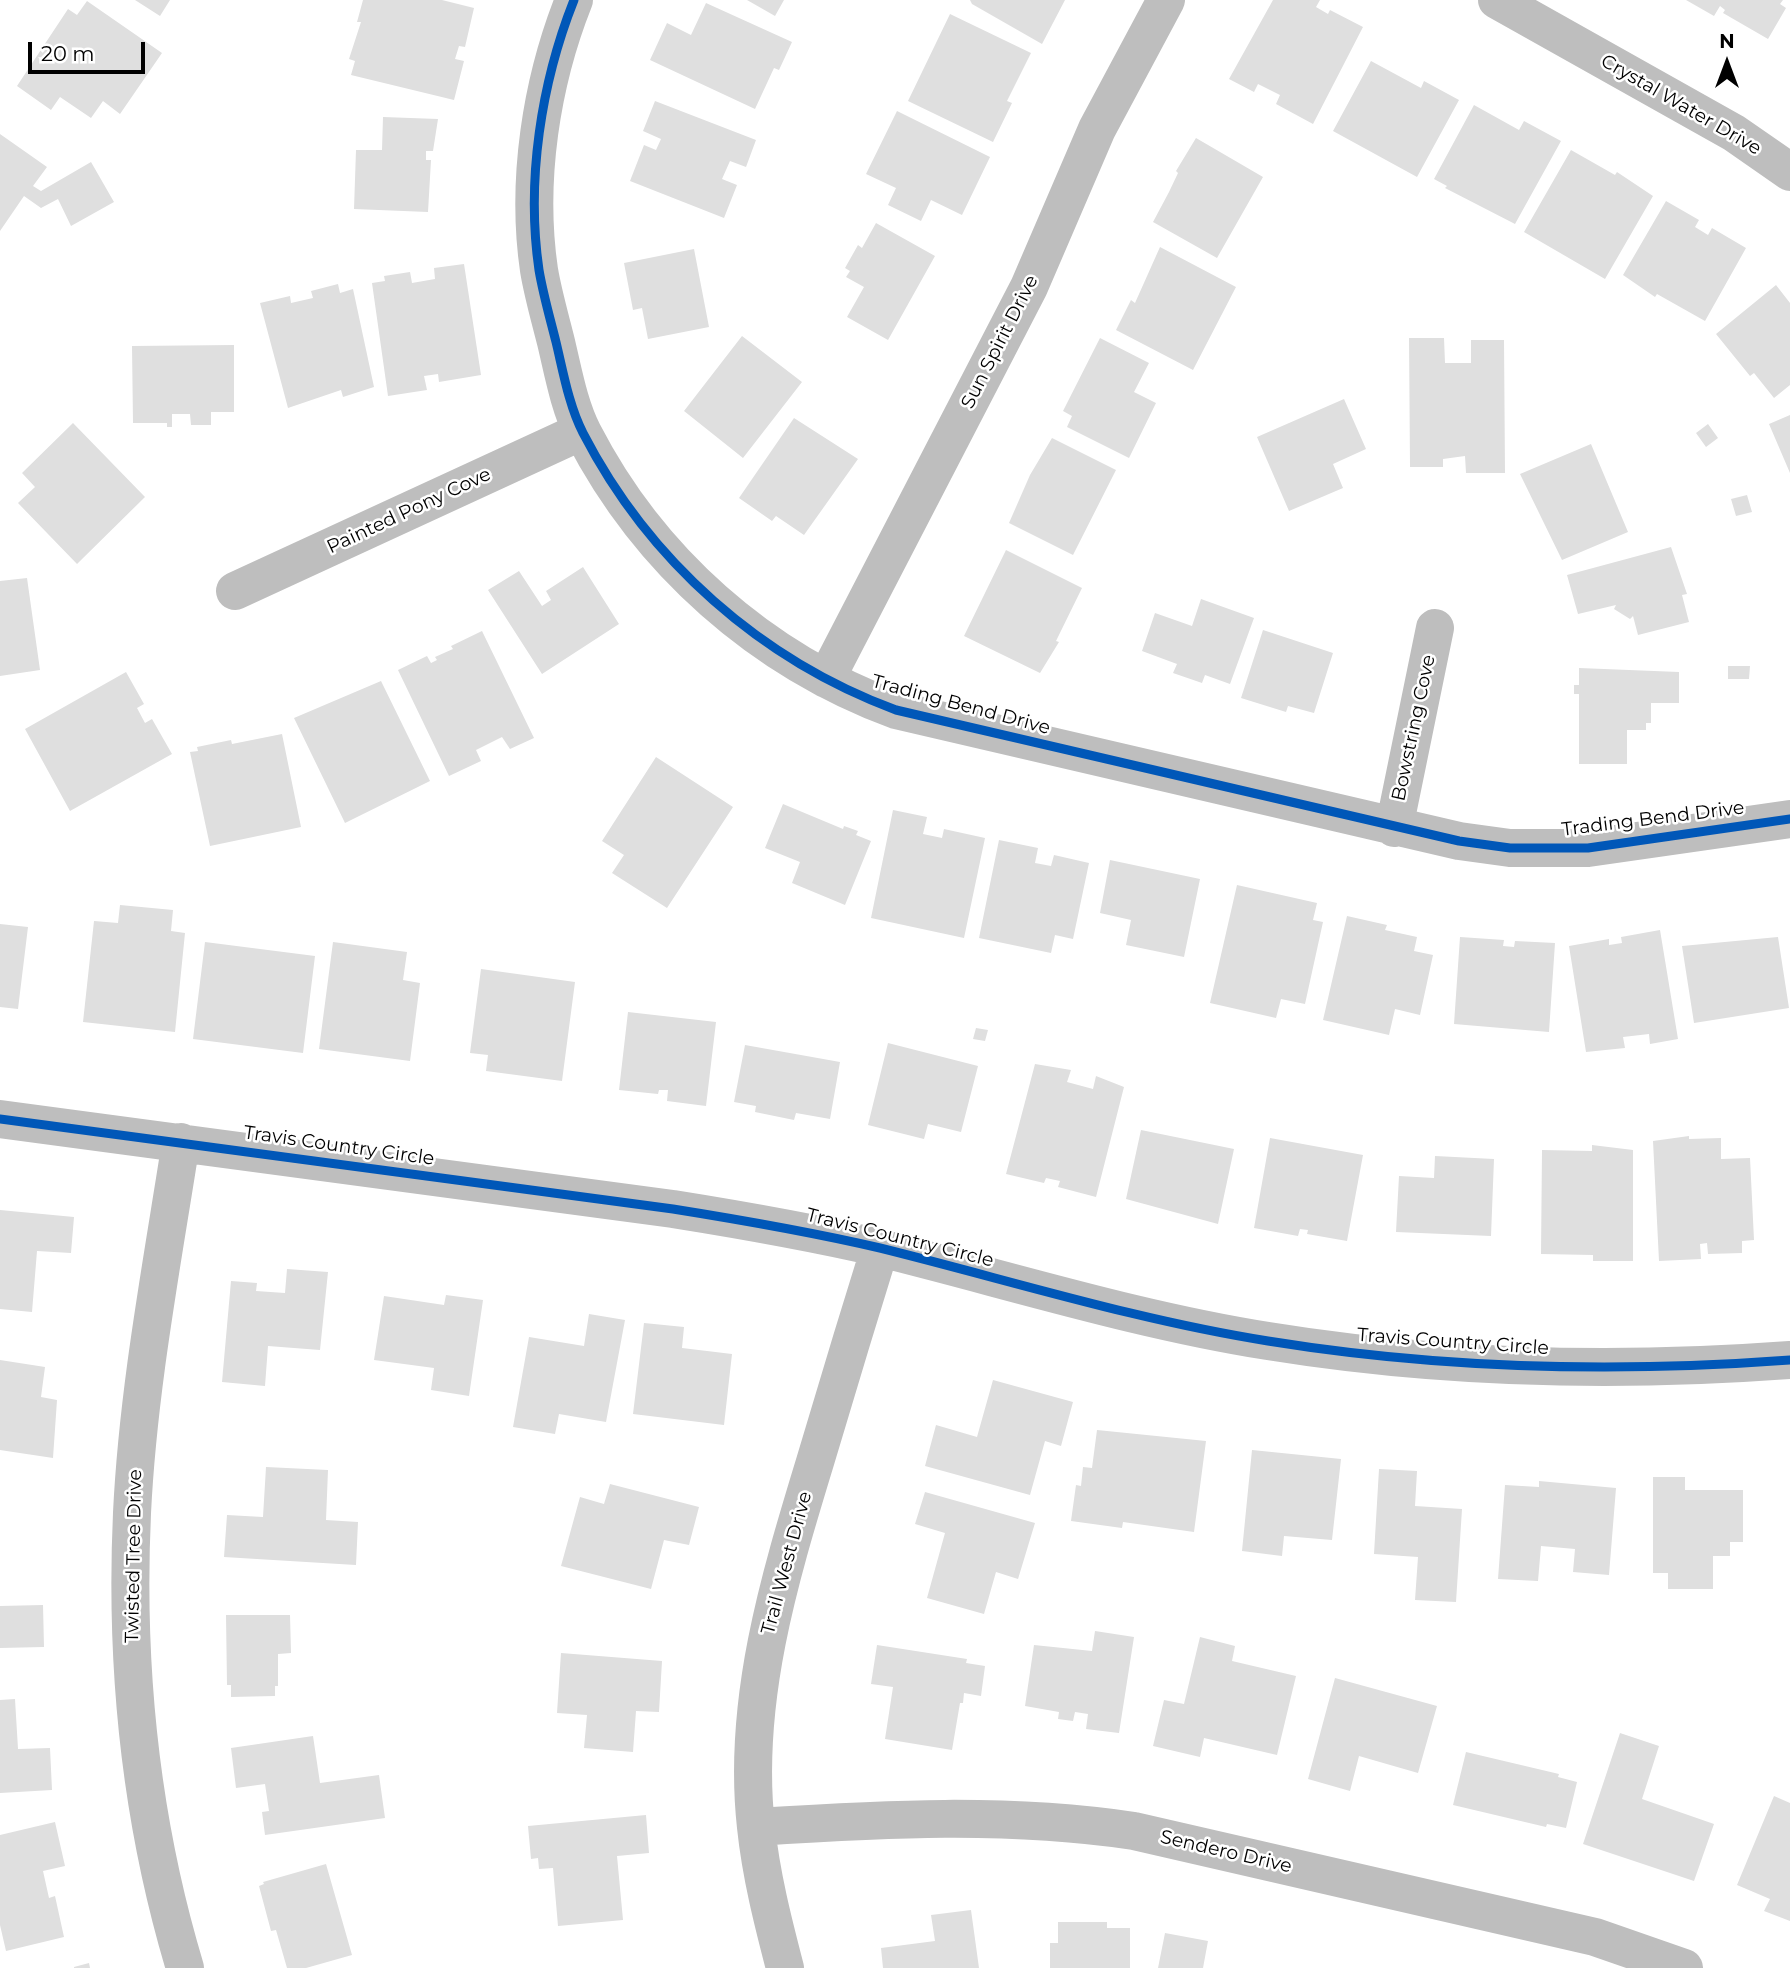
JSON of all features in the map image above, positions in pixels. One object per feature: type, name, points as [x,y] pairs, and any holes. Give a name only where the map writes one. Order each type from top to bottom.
[{"type":"street","name":"Trading Bend Drive","points":[[574,0],[547,87],[538,152],[536,208],[539,269],[562,368],[582,431],[616,488],[647,531],[685,575],[760,639],[855,695],[896,710],[1394,828],[1510,848],[1588,848],[1790,818]]},
{"type":"street","name":"Sun Spirit Drive","points":[[826,679],[1029,287],[1097,129],[1166,0]]},
{"type":"street","name":"Crystal Water Drive","points":[[1497,0],[1734,133],[1790,172]]},
{"type":"street","name":"Painted Pony Cove","points":[[235,591],[582,431]]},
{"type":"street","name":"Bowstring Cove","points":[[1394,828],[1435,628]]},
{"type":"street","name":"Travis Country Circle","points":[[0,1119],[673,1209],[781,1227],[880,1248],[1095,1306],[1268,1341],[1389,1357],[1605,1369],[1790,1360]]},
{"type":"street","name":"Twisted Tree Drive","points":[[181,1142],[141,1409],[132,1513],[131,1583],[135,1691],[148,1805],[162,1880],[185,1968]]},
{"type":"street","name":"Trail West Drive","points":[[785,1968],[771,1911],[756,1827],[756,1727],[764,1654],[777,1585],[880,1248]]},
{"type":"street","name":"Sendero Drive","points":[[756,1827],[910,1818],[993,1817],[1100,1826],[1206,1846],[1595,1937],[1684,1968]]},
{"type":"building","points":[[135,0],[170,0],[160,16]]},
{"type":"building","points":[[363,0],[442,0],[474,8],[465,47],[459,46],[455,59],[464,61],[454,100],[351,75],[355,61],[349,59],[361,22],[357,22]]},
{"type":"building","points":[[747,0],[784,0],[775,16]]},
{"type":"building","points":[[970,0],[1065,0],[1042,44],[972,4]]},
{"type":"building","points":[[1273,0],[1320,0],[1316,7],[1328,14],[1330,10],[1363,27],[1313,124],[1276,104],[1280,95],[1258,84],[1254,92],[1229,79]]},
{"type":"building","points":[[1686,0],[1783,0],[1780,4],[1786,8],[1768,39],[1723,13],[1725,10],[1720,6],[1714,16]]},
{"type":"building","points":[[87,1],[162,53],[120,114],[103,101],[91,118],[60,97],[51,110],[17,86],[68,9],[77,15]]},
{"type":"building","points":[[706,3],[792,42],[779,70],[774,68],[755,109],[650,60],[667,23],[691,35]]},
{"type":"building","points":[[950,14],[1031,53],[1007,101],[1012,103],[993,142],[908,101]]},
{"type":"building","points":[[1371,61],[1421,88],[1424,81],[1459,100],[1417,177],[1333,131]]},
{"type":"building","points":[[655,101],[756,140],[746,167],[730,161],[722,179],[737,185],[724,218],[630,181],[644,145],[656,150],[661,139],[643,131]]},
{"type":"building","points":[[1474,105],[1519,130],[1524,121],[1561,141],[1515,224],[1445,188],[1447,186],[1434,179]]},
{"type":"building","points":[[897,111],[990,157],[962,215],[931,200],[921,221],[888,205],[896,188],[866,174]]},
{"type":"building","points":[[383,117],[438,119],[433,151],[426,151],[426,160],[431,160],[428,212],[354,209],[356,150],[382,150]]},
{"type":"building","points":[[0,134],[47,167],[33,186],[41,191],[91,162],[114,202],[71,226],[58,199],[41,208],[24,196],[0,231]]},
{"type":"building","points":[[1196,138],[1263,177],[1217,258],[1153,222],[1178,173],[1176,171]]},
{"type":"building","points":[[1571,150],[1615,175],[1617,172],[1653,196],[1605,279],[1524,232]]},
{"type":"building","points":[[1666,201],[1699,220],[1695,227],[1708,235],[1712,228],[1746,248],[1705,321],[1657,294],[1655,297],[1623,275]]},
{"type":"building","points":[[876,223],[935,256],[888,340],[847,317],[864,287],[846,277],[850,271],[845,268],[858,245],[862,248]]},
{"type":"building","points":[[1160,247],[1236,287],[1193,370],[1116,330],[1131,300],[1135,303]]},
{"type":"building","points":[[694,249],[709,327],[648,339],[642,308],[633,310],[624,263]]},
{"type":"building","points":[[464,264],[481,375],[439,382],[438,374],[424,376],[427,390],[388,396],[372,283],[385,281],[384,276],[410,272],[412,283],[435,279],[434,268]]},
{"type":"building","points":[[338,284],[340,293],[353,289],[374,387],[343,397],[341,390],[288,408],[260,303],[290,296],[291,303],[313,298],[311,291]]},
{"type":"building","points":[[1776,285],[1790,303],[1790,385],[1774,398],[1754,373],[1750,376],[1716,334]]},
{"type":"building","points":[[742,336],[802,382],[743,458],[684,411]]},
{"type":"building","points":[[1100,338],[1149,363],[1134,392],[1156,403],[1129,458],[1067,427],[1072,416],[1063,411]]},
{"type":"building","points":[[1409,338],[1444,338],[1445,363],[1471,363],[1471,340],[1504,340],[1505,473],[1466,473],[1465,456],[1443,459],[1443,467],[1410,467]]},
{"type":"building","points":[[234,345],[234,412],[211,412],[211,425],[191,425],[190,414],[172,414],[172,427],[167,427],[167,423],[133,423],[132,346]]},
{"type":"building","points":[[1344,399],[1366,449],[1333,464],[1343,488],[1289,511],[1257,437]]},
{"type":"building","points":[[1790,415],[1790,473],[1769,424]]},
{"type":"building","points":[[794,418],[858,459],[804,535],[776,516],[772,521],[739,498]]},
{"type":"building","points":[[73,423],[145,497],[77,564],[18,503],[35,487],[22,473]]},
{"type":"building","points":[[1708,424],[1718,438],[1706,447],[1696,433]]},
{"type":"building","points":[[1052,438],[1116,470],[1073,555],[1009,523],[1030,475]]},
{"type":"building","points":[[1591,444],[1628,532],[1562,560],[1520,474]]},
{"type":"building","points":[[1747,495],[1752,512],[1736,516],[1731,499]]},
{"type":"building","points":[[1671,547],[1687,594],[1682,595],[1689,622],[1638,635],[1633,616],[1630,619],[1614,609],[1616,605],[1578,614],[1567,575]]},
{"type":"building","points":[[1006,550],[1082,588],[1056,641],[1059,642],[1040,673],[964,636]]},
{"type":"building","points":[[583,567],[619,624],[542,674],[488,590],[519,571],[542,606],[551,600],[546,591]]},
{"type":"building","points":[[27,578],[40,670],[0,676],[0,581]]},
{"type":"building","points":[[1201,599],[1254,618],[1230,684],[1205,675],[1202,683],[1173,673],[1177,664],[1142,651],[1155,613],[1192,626]]},
{"type":"building","points":[[1263,630],[1333,653],[1314,713],[1288,706],[1286,712],[1241,698]]},
{"type":"building","points":[[482,631],[534,738],[510,749],[502,737],[476,750],[481,761],[449,776],[398,670],[427,656],[431,663],[437,660],[435,657],[453,649],[451,646]]},
{"type":"building","points":[[1728,666],[1750,666],[1749,679],[1728,679]]},
{"type":"building","points":[[1579,668],[1679,672],[1679,703],[1651,703],[1651,723],[1646,723],[1646,730],[1627,730],[1627,764],[1579,764],[1579,694],[1574,694],[1574,685],[1579,685]]},
{"type":"building","points":[[126,672],[144,704],[137,708],[145,723],[152,719],[172,754],[70,811],[25,729]]},
{"type":"building","points":[[381,681],[430,781],[345,823],[294,718]]},
{"type":"building","points":[[282,734],[301,827],[210,846],[190,752],[198,751],[197,747],[231,740],[232,744]]},
{"type":"building","points":[[656,757],[733,807],[667,908],[612,873],[624,855],[602,841]]},
{"type":"building","points":[[783,804],[843,829],[844,826],[858,831],[856,835],[871,841],[845,905],[792,883],[800,862],[765,848]]},
{"type":"building","points":[[893,810],[927,817],[923,834],[942,838],[944,829],[985,838],[964,938],[871,918]]},
{"type":"building","points":[[999,840],[1038,848],[1035,863],[1051,866],[1054,855],[1089,863],[1073,939],[1055,935],[1051,953],[979,938]]},
{"type":"building","points":[[1110,860],[1200,879],[1184,957],[1126,945],[1131,920],[1100,913]]},
{"type":"building","points":[[1237,885],[1317,903],[1313,920],[1323,922],[1305,1004],[1281,999],[1276,1018],[1210,1003]]},
{"type":"building","points":[[120,905],[173,910],[171,931],[185,933],[175,1032],[83,1022],[94,921],[118,923]]},
{"type":"building","points":[[1347,916],[1387,925],[1385,930],[1417,937],[1414,951],[1433,955],[1420,1015],[1395,1009],[1389,1035],[1323,1020]]},
{"type":"building","points":[[0,924],[28,927],[18,1009],[0,1007]]},
{"type":"building","points":[[1660,930],[1678,1039],[1650,1044],[1649,1034],[1623,1037],[1625,1048],[1586,1052],[1569,946],[1609,939],[1609,945],[1622,943],[1621,937]]},
{"type":"building","points":[[1460,937],[1504,940],[1503,946],[1514,947],[1515,941],[1555,943],[1549,1032],[1454,1024]]},
{"type":"building","points":[[1778,937],[1789,1008],[1694,1023],[1682,946]]},
{"type":"building","points":[[205,942],[315,956],[303,1053],[193,1039]]},
{"type":"building","points":[[333,942],[407,952],[403,980],[420,983],[410,1061],[319,1049]]},
{"type":"building","points":[[481,969],[575,982],[562,1081],[486,1071],[488,1055],[470,1053]]},
{"type":"building","points":[[628,1012],[716,1022],[706,1106],[667,1101],[668,1090],[659,1090],[658,1094],[619,1090]]},
{"type":"building","points":[[976,1028],[988,1030],[985,1041],[973,1039]]},
{"type":"building","points":[[888,1043],[978,1066],[961,1132],[928,1124],[924,1139],[868,1125]]},
{"type":"building","points":[[745,1045],[840,1062],[830,1119],[796,1113],[794,1120],[755,1112],[756,1106],[734,1102]]},
{"type":"building","points":[[1035,1064],[1071,1070],[1067,1082],[1093,1089],[1096,1076],[1124,1087],[1096,1197],[1058,1187],[1060,1181],[1046,1178],[1044,1183],[1006,1174]]},
{"type":"building","points":[[1141,1130],[1234,1149],[1218,1224],[1126,1199]]},
{"type":"building","points":[[1689,1136],[1689,1139],[1721,1138],[1721,1159],[1750,1158],[1754,1240],[1742,1241],[1742,1253],[1708,1254],[1707,1243],[1700,1244],[1701,1259],[1659,1261],[1653,1141]]},
{"type":"building","points":[[1270,1138],[1363,1155],[1347,1241],[1307,1234],[1308,1230],[1300,1229],[1298,1236],[1254,1228]]},
{"type":"building","points":[[1592,1145],[1633,1150],[1633,1261],[1593,1261],[1593,1255],[1541,1254],[1542,1150],[1592,1151]]},
{"type":"building","points":[[1435,1156],[1494,1159],[1491,1236],[1396,1232],[1399,1176],[1434,1178]]},
{"type":"building","points":[[0,1210],[74,1217],[71,1253],[37,1251],[32,1312],[0,1309]]},
{"type":"building","points":[[287,1269],[328,1272],[320,1350],[268,1346],[265,1386],[222,1382],[231,1281],[257,1283],[256,1291],[285,1293]]},
{"type":"building","points":[[446,1295],[483,1300],[469,1396],[431,1390],[434,1368],[374,1360],[384,1296],[444,1305]]},
{"type":"building","points":[[589,1314],[625,1320],[606,1422],[559,1414],[555,1434],[513,1427],[529,1337],[584,1346]]},
{"type":"building","points":[[644,1323],[684,1327],[682,1348],[732,1354],[724,1425],[633,1414]]},
{"type":"building","points":[[0,1360],[45,1367],[41,1397],[57,1400],[53,1458],[0,1450]]},
{"type":"building","points":[[993,1380],[1073,1402],[1061,1446],[1045,1441],[1030,1495],[925,1466],[936,1425],[977,1437]]},
{"type":"building","points":[[1097,1430],[1206,1441],[1194,1532],[1123,1522],[1122,1528],[1071,1521],[1076,1485],[1081,1486],[1083,1467],[1092,1468]]},
{"type":"building","points":[[1252,1450],[1341,1459],[1332,1540],[1284,1536],[1282,1556],[1242,1551]]},
{"type":"building","points":[[266,1467],[328,1470],[326,1520],[358,1522],[356,1565],[224,1557],[227,1515],[263,1517]]},
{"type":"building","points":[[1379,1469],[1417,1471],[1415,1506],[1462,1509],[1456,1602],[1415,1600],[1418,1557],[1374,1554]]},
{"type":"building","points":[[1653,1477],[1685,1477],[1685,1490],[1743,1490],[1743,1542],[1730,1542],[1730,1556],[1713,1556],[1713,1589],[1668,1589],[1668,1573],[1653,1573]]},
{"type":"building","points":[[1539,1481],[1616,1488],[1609,1575],[1573,1572],[1575,1549],[1541,1546],[1538,1581],[1498,1579],[1505,1485],[1539,1487]]},
{"type":"building","points":[[610,1484],[699,1507],[689,1545],[664,1540],[651,1589],[561,1566],[580,1497],[604,1504]]},
{"type":"building","points":[[925,1492],[1035,1523],[1018,1579],[996,1572],[984,1614],[927,1598],[945,1533],[915,1524]]},
{"type":"building","points":[[43,1605],[44,1647],[0,1648],[0,1606]]},
{"type":"building","points":[[226,1615],[290,1615],[291,1653],[278,1654],[278,1686],[275,1686],[275,1696],[231,1697],[231,1685],[227,1685]]},
{"type":"building","points":[[1095,1631],[1134,1637],[1119,1733],[1086,1729],[1088,1714],[1075,1712],[1073,1721],[1058,1719],[1059,1712],[1025,1706],[1034,1645],[1092,1651]]},
{"type":"building","points":[[1200,1637],[1235,1646],[1232,1661],[1296,1676],[1277,1755],[1204,1738],[1200,1757],[1153,1746],[1164,1700],[1184,1704]]},
{"type":"building","points":[[877,1645],[967,1659],[966,1663],[985,1666],[981,1696],[964,1693],[963,1703],[960,1703],[952,1750],[885,1739],[893,1687],[871,1684]]},
{"type":"building","points":[[561,1653],[662,1661],[659,1712],[636,1711],[633,1752],[584,1748],[587,1715],[557,1713]]},
{"type":"building","points":[[1335,1678],[1437,1706],[1418,1773],[1359,1756],[1350,1791],[1308,1779]]},
{"type":"building","points":[[15,1699],[18,1749],[50,1748],[52,1790],[0,1793],[0,1700]]},
{"type":"building","points":[[1620,1733],[1659,1746],[1642,1799],[1714,1824],[1694,1881],[1583,1844]]},
{"type":"building","points":[[313,1736],[320,1783],[379,1775],[385,1818],[265,1835],[262,1812],[269,1811],[265,1784],[236,1788],[231,1748]]},
{"type":"building","points":[[1466,1752],[1559,1774],[1558,1777],[1577,1782],[1566,1828],[1547,1824],[1546,1827],[1453,1805]]},
{"type":"building","points":[[1774,1796],[1790,1803],[1790,1921],[1764,1911],[1770,1899],[1737,1885]]},
{"type":"building","points":[[646,1815],[649,1853],[617,1856],[623,1920],[558,1926],[553,1868],[539,1869],[538,1858],[531,1859],[528,1826]]},
{"type":"building","points":[[55,1822],[65,1866],[43,1871],[49,1898],[55,1896],[64,1937],[6,1951],[0,1925],[0,1835]]},
{"type":"building","points":[[326,1864],[352,1955],[306,1968],[287,1968],[276,1930],[271,1931],[259,1886],[264,1884],[263,1882]]},
{"type":"building","points":[[971,1910],[979,1968],[883,1968],[881,1948],[935,1941],[931,1915]]},
{"type":"building","points":[[1058,1922],[1107,1922],[1107,1928],[1130,1928],[1130,1968],[1050,1968],[1050,1943],[1058,1943]]},
{"type":"building","points":[[1165,1933],[1208,1941],[1203,1968],[1158,1968]]},
{"type":"building","points":[[89,1963],[90,1968],[74,1968],[74,1967]]},
{"type":"cycle path","points":[[574,0],[562,32],[545,98],[539,133],[534,202],[539,270],[570,400],[578,423],[610,480],[675,564],[714,601],[799,664],[846,689],[896,710],[1459,841],[1510,848],[1588,848],[1790,819]]},
{"type":"cycle path","points":[[0,1119],[673,1209],[751,1222],[880,1248],[1170,1322],[1268,1341],[1333,1350],[1398,1358],[1528,1366],[1659,1366],[1790,1360]]}]
